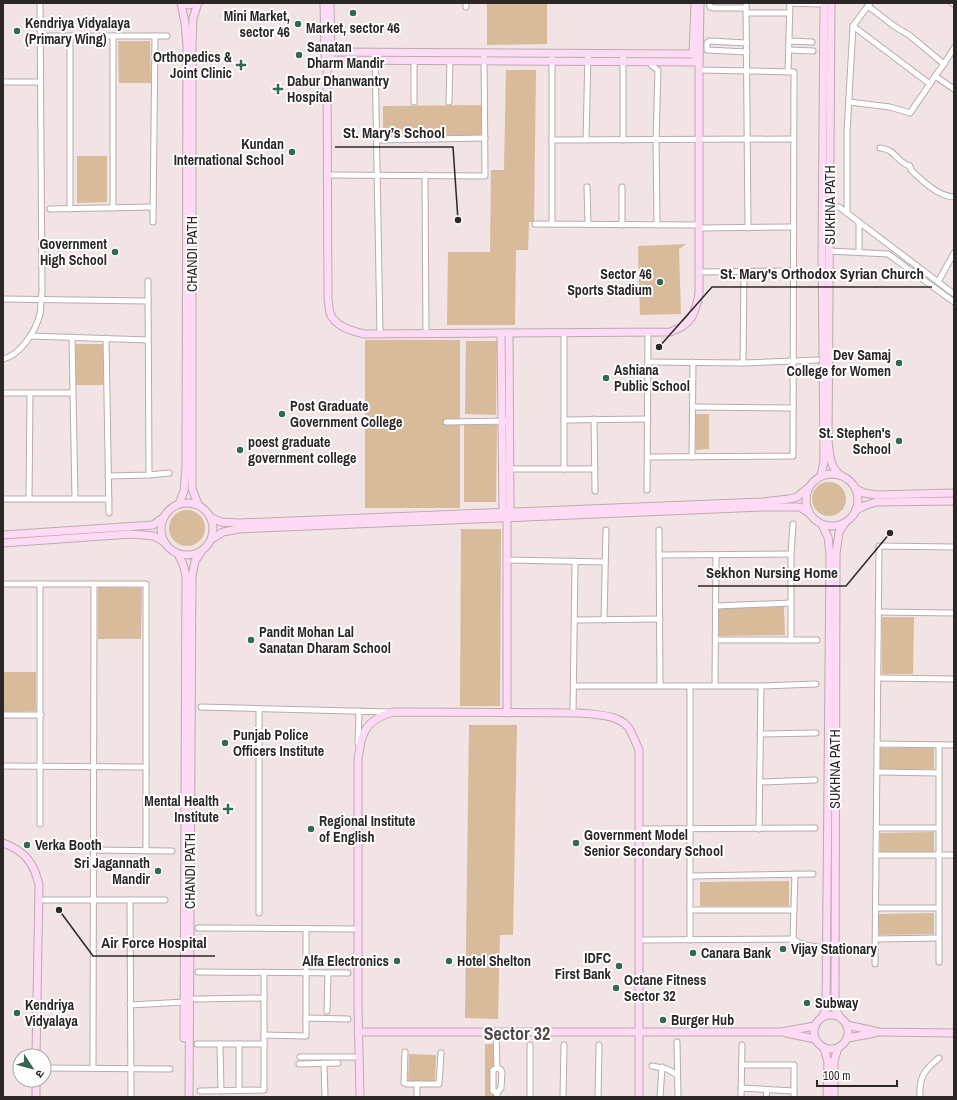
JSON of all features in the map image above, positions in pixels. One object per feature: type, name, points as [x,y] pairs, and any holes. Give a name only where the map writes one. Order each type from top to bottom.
[{"type":"main road","points":[[181,3],[197,3]]},
{"type":"main road","name":"CHANDI PATH","points":[[179,504],[184,491],[186,467],[187,45],[181,3]]},
{"type":"main road","name":"CHANDI PATH","points":[[197,3],[193,18],[192,44],[192,489],[198,504]]},
{"type":"main road","points":[[324,3],[328,58]]},
{"type":"main road","points":[[330,3],[328,58],[328,300],[331,313],[339,324],[352,331],[364,334],[648,333],[670,332],[682,328],[696,310],[699,294],[700,3]]},
{"type":"main road","points":[[695,3],[693,54],[699,62]]},
{"type":"main road","name":"SUKHNA PATH","points":[[821,476],[824,461],[822,245],[824,3]]},
{"type":"main road","name":"SUKHNA PATH","points":[[831,3],[828,441],[831,464],[833,469],[840,475]]},
{"type":"main road","points":[[328,58],[376,52],[693,54]]},
{"type":"main road","points":[[328,58],[450,61],[699,62]]},
{"type":"main road","points":[[501,333],[506,421]]},
{"type":"main road","points":[[507,713],[506,421],[509,333]]},
{"type":"main road","points":[[212,538],[223,532],[239,529],[762,502],[797,497],[808,488],[815,479],[830,473],[840,475],[850,480],[856,489],[858,500],[856,510],[852,517],[845,523],[832,527],[822,525],[812,518],[809,513],[805,501],[808,488]]},
{"type":"main road","points":[[856,489],[864,493],[876,495],[954,493]]},
{"type":"main road","points":[[856,510],[876,502],[954,501]]},
{"type":"main road","points":[[3,535],[153,525],[164,517],[170,509],[179,504],[191,502],[198,504],[206,510],[212,518],[214,528],[212,538],[208,546],[201,552],[187,556],[178,554],[154,536],[131,534],[3,543]]},
{"type":"main road","points":[[212,518],[221,522],[239,523],[768,507],[800,507],[809,513]]},
{"type":"main road","points":[[164,517],[161,530],[164,542]]},
{"type":"main road","name":"SUKHNA PATH","points":[[840,1016],[836,1011],[835,1004],[836,554],[839,532],[845,523]]},
{"type":"main road","name":"SUKHNA PATH","points":[[822,525],[828,537],[830,555],[827,948],[826,1009],[823,1016]]},
{"type":"main road","name":"CHANDI PATH","points":[[189,1097],[192,576],[195,561],[201,552]]},
{"type":"main road","name":"CHANDI PATH","points":[[178,554],[183,564],[186,576],[184,1097]]},
{"type":"main road","points":[[360,1097],[358,1032],[358,758],[364,733],[374,721],[382,715],[394,712],[573,713],[610,717],[621,721],[629,728],[639,750],[639,1097]]},
{"type":"main road","points":[[3,843],[21,853],[29,860],[36,870],[39,884],[36,1048]]},
{"type":"main road","points":[[830,1014],[840,1016],[847,1025],[849,1031],[848,1038],[844,1044],[838,1048],[832,1050],[824,1048],[817,1043],[815,1039],[814,1026],[823,1016],[830,1014]]},
{"type":"main road","points":[[847,1025],[879,1032],[954,1033]]},
{"type":"main road","points":[[358,1032],[781,1032],[814,1026]]},
{"type":"main road","points":[[781,1032],[815,1039]]},
{"type":"main road","points":[[848,1038],[879,1032]]},
{"type":"main road","points":[[824,1048],[828,1062],[827,1097]]},
{"type":"main road","points":[[834,1097],[834,1060],[838,1048]]},
{"type":"street","points":[[3,359],[22,347],[30,336],[40,314],[40,3]]},
{"type":"street","points":[[709,3],[710,6],[714,8],[746,8],[789,13]]},
{"type":"street","points":[[788,72],[790,3],[819,4]]},
{"type":"street","points":[[847,213],[849,102],[853,26],[869,4],[888,21],[909,35],[944,64]]},
{"type":"street","points":[[746,8],[748,228]]},
{"type":"street","points":[[853,26],[930,84]]},
{"type":"street","points":[[40,36],[167,36]]},
{"type":"street","points":[[70,36],[70,210]]},
{"type":"street","points":[[113,36],[113,208]]},
{"type":"street","points":[[153,222],[155,36]]},
{"type":"street","points":[[747,42],[709,41],[706,47],[707,50],[747,52]]},
{"type":"street","points":[[789,41],[812,42]]},
{"type":"street","points":[[849,102],[890,107],[910,113],[954,48]]},
{"type":"street","points":[[789,50],[813,51]]},
{"type":"street","points":[[376,52],[380,334]]},
{"type":"street","points":[[328,175],[485,176],[484,53]]},
{"type":"street","points":[[552,53],[552,224]]},
{"type":"street","points":[[586,140],[588,53]]},
{"type":"street","points":[[623,140],[624,53]]},
{"type":"street","points":[[414,60],[414,102]]},
{"type":"street","points":[[449,102],[450,61]]},
{"type":"street","points":[[651,62],[652,66],[658,70],[656,140],[657,225]]},
{"type":"street","points":[[648,457],[794,456],[794,72],[700,70]]},
{"type":"street","points":[[935,76],[954,89]]},
{"type":"street","points":[[3,82],[40,82]]},
{"type":"street","points":[[377,140],[485,138]]},
{"type":"street","points":[[552,140],[794,139]]},
{"type":"street","points":[[880,148],[887,149],[895,154],[904,164],[910,166],[911,170],[938,193],[945,196],[954,197]]},
{"type":"street","points":[[425,176],[426,334]]},
{"type":"street","points":[[587,187],[588,224]]},
{"type":"street","points":[[622,187],[622,225]]},
{"type":"street","points":[[830,206],[839,207],[954,294]]},
{"type":"street","points":[[50,209],[70,210],[153,207]]},
{"type":"street","points":[[859,222],[859,252]]},
{"type":"street","points":[[535,224],[657,225],[748,228],[793,227]]},
{"type":"street","points":[[829,251],[888,254],[954,302]]},
{"type":"street","points":[[938,282],[954,252]]},
{"type":"street","points":[[699,272],[794,271]]},
{"type":"street","points":[[743,363],[744,272]]},
{"type":"street","points":[[148,281],[149,475]]},
{"type":"street","points":[[3,299],[148,301]]},
{"type":"street","points":[[564,333],[564,469]]},
{"type":"street","points":[[647,490],[648,333]]},
{"type":"street","points":[[30,336],[148,340]]},
{"type":"street","points":[[72,337],[75,499]]},
{"type":"street","points":[[106,338],[109,513]]},
{"type":"street","points":[[648,362],[743,363],[817,360]]},
{"type":"street","points":[[692,457],[693,362]]},
{"type":"street","points":[[3,393],[73,393]]},
{"type":"street","points":[[29,499],[30,393]]},
{"type":"street","points":[[693,407],[794,408]]},
{"type":"street","points":[[564,420],[648,419]]},
{"type":"street","points":[[594,420],[595,491]]},
{"type":"street","points":[[446,422],[506,421]]},
{"type":"street","points":[[506,469],[595,469]]},
{"type":"street","points":[[108,476],[169,473]]},
{"type":"street","points":[[3,499],[109,499]]},
{"type":"street","points":[[791,640],[791,554],[793,524]]},
{"type":"street","points":[[604,620],[606,530]]},
{"type":"street","points":[[659,530],[660,685]]},
{"type":"street","points":[[875,964],[879,546],[954,546]]},
{"type":"street","points":[[659,555],[791,554]]},
{"type":"street","points":[[715,685],[716,555]]},
{"type":"street","points":[[507,560],[605,562]]},
{"type":"street","points":[[573,713],[576,561]]},
{"type":"street","points":[[3,584],[146,584],[146,851]]},
{"type":"street","points":[[40,584],[40,824]]},
{"type":"street","points":[[93,1067],[94,584]]},
{"type":"street","points":[[716,606],[791,604]]},
{"type":"street","points":[[878,612],[954,613]]},
{"type":"street","points":[[575,620],[660,619]]},
{"type":"street","points":[[716,640],[817,640]]},
{"type":"street","points":[[878,678],[954,679]]},
{"type":"street","points":[[574,686],[761,686],[816,684]]},
{"type":"street","points":[[690,686],[690,940]]},
{"type":"street","points":[[759,829],[761,686]]},
{"type":"street","points":[[202,707],[394,712]]},
{"type":"street","points":[[259,708],[259,913]]},
{"type":"street","points":[[358,758],[359,711]]},
{"type":"street","points":[[3,715],[40,715]]},
{"type":"street","points":[[760,734],[816,733]]},
{"type":"street","points":[[877,744],[954,745]]},
{"type":"street","points":[[938,962],[939,745]]},
{"type":"street","points":[[3,766],[146,767]]},
{"type":"street","points":[[877,772],[939,773]]},
{"type":"street","points":[[760,782],[815,780]]},
{"type":"street","points":[[639,829],[816,828]]},
{"type":"street","points":[[876,828],[939,828]]},
{"type":"street","points":[[93,850],[172,851]]},
{"type":"street","points":[[876,855],[954,855]]},
{"type":"street","points":[[793,939],[794,874]]},
{"type":"street","points":[[690,876],[813,874]]},
{"type":"street","points":[[39,900],[165,900]]},
{"type":"street","points":[[130,900],[131,1097]]},
{"type":"street","points":[[876,908],[939,908]]},
{"type":"street","points":[[690,910],[794,910]]},
{"type":"street","points":[[198,928],[358,929]]},
{"type":"street","points":[[264,1035],[306,1036],[306,929]]},
{"type":"street","points":[[876,939],[939,938]]},
{"type":"street","points":[[639,940],[793,939],[812,946],[827,948]]},
{"type":"street","points":[[198,972],[348,973]]},
{"type":"street","points":[[200,1091],[264,1090],[264,972]]},
{"type":"street","points":[[327,1011],[328,973]]},
{"type":"street","points":[[195,999],[264,998]]},
{"type":"street","points":[[130,1005],[184,1002]]},
{"type":"street","points":[[306,1018],[348,1019]]},
{"type":"street","points":[[496,1032],[497,1068]]},
{"type":"street","points":[[677,1042],[678,1097]]},
{"type":"street","points":[[197,1044],[264,1044]]},
{"type":"street","points":[[220,1044],[221,1091]]},
{"type":"street","points":[[239,1044],[239,1090]]},
{"type":"street","points":[[598,1097],[599,1044]]},
{"type":"street","points":[[530,1045],[530,1097]]},
{"type":"street","points":[[563,1097],[564,1045]]},
{"type":"street","points":[[741,1097],[742,1045]]},
{"type":"street","points":[[405,1052],[404,1083],[417,1084],[439,1084],[441,1053]]},
{"type":"street","points":[[300,1057],[359,1057]]},
{"type":"street","points":[[920,1097],[920,1080],[927,1068],[939,1058]]},
{"type":"street","points":[[324,1063],[325,1097]]},
{"type":"street","points":[[299,1064],[338,1063]]},
{"type":"street","points":[[742,1065],[792,1064],[795,1067],[794,1097]]},
{"type":"street","points":[[652,1066],[662,1067],[677,1075]]},
{"type":"street","points":[[52,1068],[93,1067],[170,1069]]},
{"type":"street","points":[[660,1097],[662,1067]]},
{"type":"street","points":[[497,1068],[502,1072],[501,1088],[497,1095],[493,1092],[493,1070],[497,1068]]},
{"type":"street","points":[[417,1084],[417,1097]]},
{"type":"street","points":[[741,1088],[794,1091]]},
{"type":"street","points":[[766,1097],[767,1090]]},
{"type":"shaded area","points":[[487,3],[547,3],[547,44],[487,45]]},
{"type":"shaded area","points":[[118,41],[150,41],[151,83],[119,83]]},
{"type":"shaded area","points":[[506,70],[536,70],[534,222],[529,222],[528,250],[516,250],[515,325],[447,325],[448,252],[490,252],[491,170],[504,170]]},
{"type":"shaded area","points":[[481,105],[481,135],[383,136],[383,106]]},
{"type":"shaded area","points":[[77,156],[107,156],[107,202],[77,203]]},
{"type":"shaded area","name":"Sector 46 Sports Stadium","points":[[686,244],[679,249],[681,314],[640,315],[638,246]]},
{"type":"shaded area","points":[[365,340],[460,340],[460,508],[365,508]]},
{"type":"shaded area","points":[[466,341],[497,341],[496,415],[465,414]]},
{"type":"shaded area","points":[[76,344],[104,344],[103,385],[76,385]]},
{"type":"shaded area","points":[[695,414],[709,414],[709,449],[696,450]]},
{"type":"shaded area","points":[[464,425],[497,425],[496,502],[464,502]]},
{"type":"shaded area","points":[[832,482],[839,484],[844,489],[846,499],[844,509],[839,514],[826,516],[819,514],[814,509],[812,496],[814,489],[819,484]]},
{"type":"shaded area","points":[[187,510],[197,513],[202,518],[205,528],[202,538],[197,543],[187,546],[177,543],[172,538],[169,528],[172,518],[177,513]]},
{"type":"shaded area","points":[[461,529],[501,529],[500,706],[460,706]]},
{"type":"shaded area","points":[[98,587],[142,588],[141,639],[98,639]]},
{"type":"shaded area","points":[[784,607],[785,635],[719,636],[719,608]]},
{"type":"shaded area","points":[[882,617],[914,617],[913,674],[882,674]]},
{"type":"shaded area","points":[[3,672],[36,672],[36,711],[3,712]]},
{"type":"shaded area","points":[[469,725],[517,725],[513,935],[500,935],[498,1019],[465,1018]]},
{"type":"shaded area","points":[[880,748],[934,748],[934,769],[880,769]]},
{"type":"shaded area","points":[[934,832],[934,853],[880,854],[880,833]]},
{"type":"shaded area","points":[[789,881],[789,906],[700,906],[700,882]]},
{"type":"shaded area","points":[[934,913],[934,934],[879,935],[879,914]]},
{"type":"shaded area","points":[[485,1044],[495,1044],[495,1097],[485,1097]]},
{"type":"shaded area","points":[[409,1054],[436,1055],[435,1081],[408,1081]]},
{"type":"place","name":"Market, sector 46","points":[[353,13]]},
{"type":"place","name":"Mini Market, sector 46","points":[[298,24]]},
{"type":"place","name":"Kendriya Vidyalaya (Primary Wing)","points":[[17,31]]},
{"type":"place","name":"Sanatan Dharm Mandir","points":[[299,55]]},
{"type":"place","name":"Orthopedics & Joint Clinic","points":[[241,65]]},
{"type":"place","name":"Dabur Dhanwantry Hospital","points":[[278,89]]},
{"type":"place","name":"Kundan International School","points":[[292,152]]},
{"type":"place","name":"St. Mary’s School","points":[[458,220]]},
{"type":"place","name":"Government High School","points":[[115,252]]},
{"type":"place","name":"Sector 46 Sports Stadium","points":[[660,282]]},
{"type":"place","name":"St. Mary's Orthodox Syrian Church","points":[[659,347]]},
{"type":"place","name":"Dev Samaj College for Women","points":[[899,363]]},
{"type":"place","name":"Ashiana Public School","points":[[606,378]]},
{"type":"place","name":"Post Graduate Government College","points":[[282,414]]},
{"type":"place","name":"St. Stephen's School","points":[[899,441]]},
{"type":"place","name":"poest graduate government college","points":[[240,450]]},
{"type":"place","name":"Sekhon Nursing Home","points":[[890,533]]},
{"type":"place","name":"Pandit Mohan Lal Sanatan Dharam School","points":[[251,640]]},
{"type":"place","name":"Punjab Police Officers Institute","points":[[225,743]]},
{"type":"place","name":"Mental Health Institute","points":[[228,809]]},
{"type":"place","name":"Regional Institute of English","points":[[311,829]]},
{"type":"place","name":"Government Model Senior Secondary School","points":[[576,843]]},
{"type":"place","name":"Verka Booth","points":[[27,845]]},
{"type":"place","name":"Sri Jagannath Mandir","points":[[158,871]]},
{"type":"place","name":"Air Force Hospital","points":[[59,910]]},
{"type":"place","name":"Vijay Stationary","points":[[783,949]]},
{"type":"place","name":"Canara Bank","points":[[693,953]]},
{"type":"place","name":"Alfa Electronics","points":[[397,961]]},
{"type":"place","name":"Hotel Shelton","points":[[449,961]]},
{"type":"place","name":"IDFC First Bank","points":[[619,966]]},
{"type":"place","name":"Octane Fitness Sector 32","points":[[616,988]]},
{"type":"place","name":"Subway","points":[[807,1003]]},
{"type":"place","name":"Kendriya Vidyalaya","points":[[17,1013]]},
{"type":"place","name":"Burger Hub","points":[[663,1020]]},
{"type":"district","name":"Sector 32","points":[[517,1033]]}]
